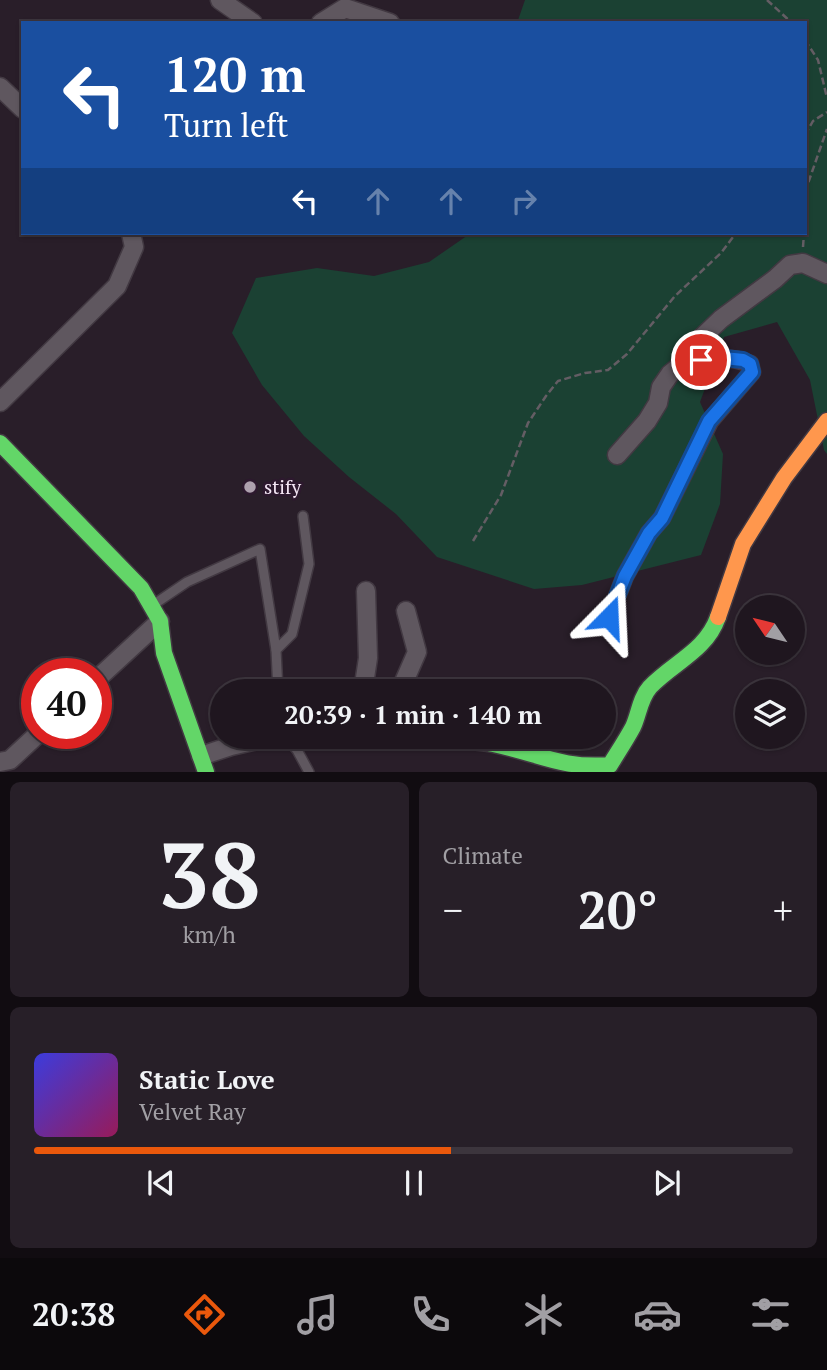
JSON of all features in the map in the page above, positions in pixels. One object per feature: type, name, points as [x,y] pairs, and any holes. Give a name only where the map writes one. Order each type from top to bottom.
[{"type":"street","points":[[220,0],[250,21]]},
{"type":"street","points":[[324,21],[345,8],[384,21]]},
{"type":"street","points":[[0,87],[21,108]]},
{"type":"street","points":[[0,402],[117,286],[132,240]]},
{"type":"street","points":[[617,454],[647,421],[658,403],[661,387],[670,374],[682,364],[695,344],[720,319],[790,265],[803,263],[827,274]]},
{"type":"street","points":[[609,617],[625,576],[649,533],[662,518],[709,421],[752,372],[750,364],[743,360],[701,360],[682,364]]},
{"type":"street","points":[[509,749],[548,763],[586,769],[610,765],[634,725],[641,702],[649,688],[700,647],[713,631],[743,544],[784,478],[827,421]]},
{"type":"street","points":[[0,443],[141,588],[155,613],[164,653],[204,764],[241,749]]},
{"type":"street","points":[[365,679],[368,659],[366,591]]},
{"type":"street","points":[[405,679],[417,652],[406,611]]},
{"type":"street","points":[[112,662],[155,613]]},
{"type":"street","points":[[3,758],[21,745]]},
{"type":"lane","points":[[276,650],[292,634],[309,564],[303,516]]},
{"type":"lane","points":[[155,613],[187,582],[260,549],[276,650],[277,679]]},
{"type":"lane","points":[[296,749],[309,772]]},
{"type":"path","points":[[767,0],[790,21]]},
{"type":"path","points":[[807,43],[818,60],[827,98]]},
{"type":"path","points":[[807,132],[813,121],[827,112]]},
{"type":"path","points":[[807,184],[827,129]]},
{"type":"path","points":[[473,541],[501,495],[528,423],[546,396],[558,382],[585,373],[608,370],[627,354],[675,296],[721,253],[734,235]]},
{"type":"green space","points":[[525,0],[827,0],[827,454],[810,380],[777,322],[724,337],[700,402],[723,454],[720,504],[701,555],[582,585],[534,589],[437,557],[396,514],[349,477],[304,436],[262,385],[232,333],[256,278],[317,268],[374,276],[429,262],[468,235],[807,235],[807,21],[518,21]]},
{"type":"traffic: fast","points":[[0,443],[141,588],[160,621],[164,653],[206,772]]},
{"type":"traffic: fast","points":[[513,749],[577,765],[610,765],[633,727],[647,691],[706,639],[718,617]]},
{"type":"traffic: slow","points":[[718,617],[743,544],[784,478],[827,421]]},
{"type":"traffic: jam","points":[[609,617],[625,576],[649,533],[662,518],[710,421],[752,372],[750,364],[725,358],[682,364]]},
{"type":"place","name":"stify","points":[[250,487]]},
{"type":"route","points":[[609,617],[625,576],[649,533],[662,518],[709,421],[752,372],[750,364],[743,360],[701,360]]}]
